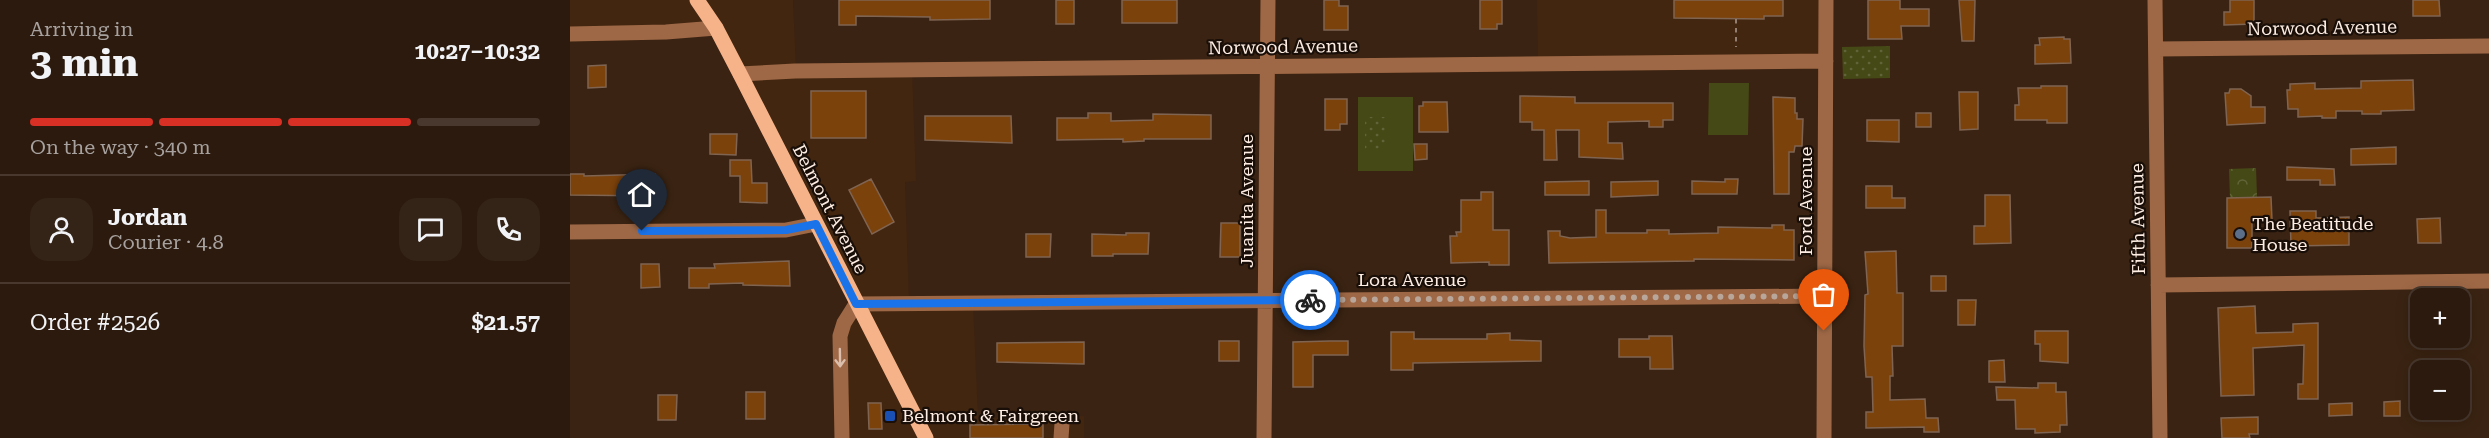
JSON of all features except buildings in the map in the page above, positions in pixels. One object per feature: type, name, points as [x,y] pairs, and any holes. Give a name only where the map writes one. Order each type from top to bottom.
[{"type":"main road","name":"Belmont Avenue","points":[[697,0],[716,28],[926,438]]},
{"type":"street","name":"Juanita Avenue","points":[[1264,438],[1268,0]]},
{"type":"street","name":"Ford Avenue","points":[[1824,438],[1826,0]]},
{"type":"street","name":"Fifth Avenue","points":[[2155,0],[2160,438]]},
{"type":"street","points":[[570,34],[666,32],[716,28]]},
{"type":"street","name":"Norwood Avenue","points":[[2156,49],[2489,46]]},
{"type":"street","name":"Norwood Avenue","points":[[740,74],[795,71],[1826,62]]},
{"type":"street","points":[[570,231],[786,230],[816,224]]},
{"type":"street","points":[[2158,285],[2489,281]]},
{"type":"street","name":"Lora Avenue","points":[[856,304],[1825,296]]},
{"type":"street","points":[[842,438],[840,336],[844,322],[856,304]]},
{"type":"path","points":[[1736,19],[1736,62]]},
{"type":"shaded area","points":[[570,0],[793,0],[796,71],[912,70],[916,181],[905,182],[909,303],[973,303],[978,418],[1084,416],[1084,438],[842,438],[840,336],[856,304],[716,28],[570,34]]},
{"type":"shaded area","points":[[1537,0],[1826,0],[1826,61],[1538,64]]},
{"type":"green space","points":[[1890,46],[1890,78],[1843,79],[1842,47]]},
{"type":"green space","points":[[1709,83],[1749,83],[1748,135],[1708,135]]},
{"type":"green space","points":[[1358,97],[1413,97],[1413,171],[1358,171]]},
{"type":"green space","points":[[1365,117],[1386,117],[1386,150],[1365,150]]},
{"type":"green space","points":[[2256,168],[2257,197],[2230,198],[2229,169]]},
{"type":"way so far","points":[[1310,300],[1825,296],[1824,331]]},
{"type":"place","name":"The Beatitude House","points":[[2240,234]]},
{"type":"place","name":"Belmont & Fairgreen","points":[[890,416]]},
{"type":"route","points":[[642,231],[786,230],[816,224],[856,304],[1310,300]]}]
